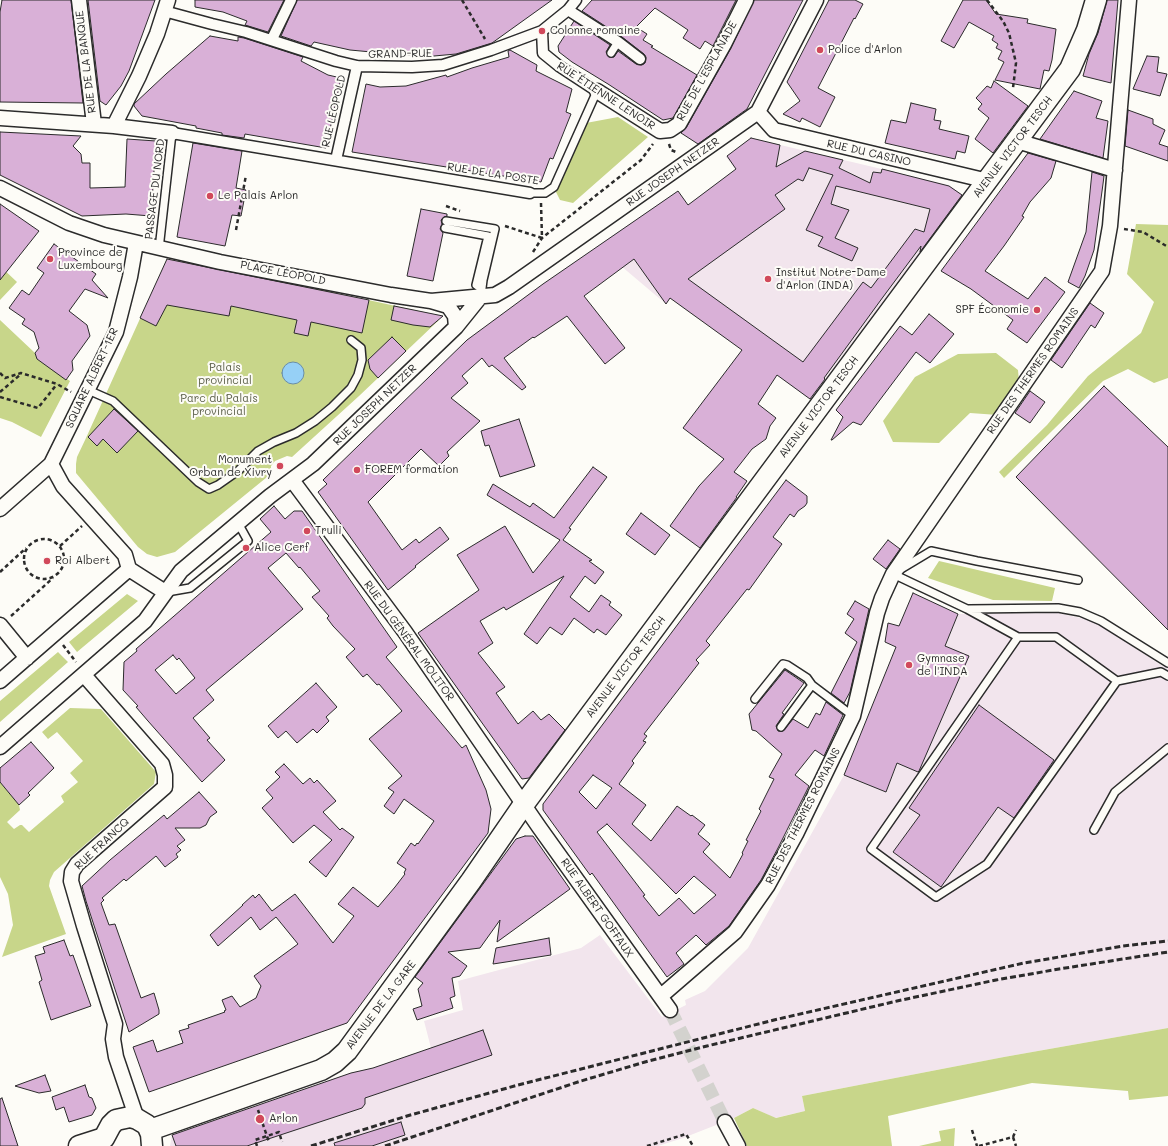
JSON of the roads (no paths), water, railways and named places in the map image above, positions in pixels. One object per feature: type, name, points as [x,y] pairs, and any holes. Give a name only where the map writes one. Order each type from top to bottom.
[{"type":"main road","name":"AVENUE VICTOR TESCH","points":[[524,804],[1070,69],[1087,30],[1096,0]]},
{"type":"main road","name":"AVENUE DE LA GARE","points":[[79,1146],[104,1138],[111,1125],[116,1120],[130,1118],[146,1132],[314,1072],[335,1062],[347,1051],[370,1021],[471,881],[524,804]]},
{"type":"street","name":"RUE DE LA BANQUE","points":[[79,0],[94,124]]},
{"type":"street","points":[[272,40],[291,0]]},
{"type":"street","name":"GRAND-RUE","points":[[166,6],[212,24],[272,40],[336,61],[357,66],[412,67],[443,65],[491,50],[542,31],[568,10],[576,0]]},
{"type":"street","name":"RUE DE L'ESPLANADE","points":[[663,135],[679,124],[724,44],[746,0]]},
{"type":"street","name":"RUE JOSEPH NETZER","points":[[431,301],[496,295],[758,112],[816,0]]},
{"type":"street","name":"RUE DES THERMES ROMAINS","points":[[661,996],[736,932],[782,862],[853,716],[877,613],[893,574],[1102,271],[1110,226],[1129,0]]},
{"type":"street","points":[[114,126],[139,76],[157,34],[166,6]]},
{"type":"street","points":[[568,10],[618,42],[640,59]]},
{"type":"street","name":"RUE ÉTIENNE LENOIR","points":[[542,31],[543,53],[559,66],[663,135]]},
{"type":"street","name":"RUE LÉOPOLD","points":[[336,160],[357,66]]},
{"type":"street","name":"RUE DU CASINO","points":[[758,112],[774,130],[988,181]]},
{"type":"street","points":[[0,118],[94,124],[172,133],[336,160]]},
{"type":"street","points":[[1017,142],[1115,170]]},
{"type":"street","name":"RUE DE LA POSTE","points":[[336,160],[530,194]]},
{"type":"street","name":"PLACE LÉOPOLD","points":[[0,188],[69,223],[104,235],[220,262],[391,295],[431,301]]},
{"type":"street","name":"SQUARE ALBERT-1ER","points":[[0,509],[51,464],[116,332],[130,277],[136,243]]},
{"type":"street","name":"RUE JOSEPH NETZER","points":[[0,747],[145,621],[181,571],[270,496],[314,464],[456,327],[481,296]]},
{"type":"street","points":[[431,301],[448,306],[455,316],[456,327]]},
{"type":"street","points":[[51,464],[63,486],[125,555],[129,569],[165,592]]},
{"type":"street","name":"RUE DU GÉNÉRAL MOLITOR","points":[[292,480],[404,632],[524,804]]},
{"type":"street","points":[[0,681],[129,569]]},
{"type":"street","points":[[3,623],[27,658]]},
{"type":"street","name":"RUE FRANCQ","points":[[84,675],[162,764],[165,775],[165,788],[77,864],[72,872],[71,881],[115,1024],[113,1039],[116,1058],[146,1132]]},
{"type":"street","name":"RUE ALBERT GOFFAUX","points":[[524,804],[670,1010]]},
{"type":"street","points":[[726,1122],[738,1146]]},
{"type":"lane","points":[[611,53],[618,42]]},
{"type":"lane","name":"RUE DE LA POSTE","points":[[530,194],[541,194],[548,192],[554,187],[597,91]]},
{"type":"lane","name":"PASSAGE DU NORD","points":[[159,248],[172,133]]},
{"type":"lane","points":[[446,225],[488,236],[476,285],[480,288],[481,296]]},
{"type":"lane","points":[[86,394],[112,401],[198,482],[209,489],[218,485],[238,471],[258,451],[274,442],[296,433],[315,421],[332,407],[350,388],[358,375],[362,360],[361,348],[351,340]]},
{"type":"lane","points":[[165,592],[190,588],[248,541],[238,523]]},
{"type":"lane","points":[[893,574],[933,549],[978,561],[1078,580]]},
{"type":"lane","points":[[893,574],[967,609],[1018,637],[1056,637],[1117,681]]},
{"type":"lane","points":[[967,609],[1058,608],[1080,612],[1102,621],[1168,663]]},
{"type":"lane","points":[[1018,637],[871,848],[936,897],[987,864],[1117,681],[1161,672],[1168,676]]},
{"type":"lane","points":[[755,699],[783,664],[807,678],[812,685],[853,716]]},
{"type":"lane","points":[[781,727],[812,685]]},
{"type":"lane","points":[[1094,830],[1114,792],[1168,748]]},
{"type":"water","points":[[293,362],[301,365],[304,373],[301,381],[293,384],[285,381],[282,373],[285,365]]},
{"type":"tunnel","points":[[670,1010],[725,1122]]},
{"type":"railway","points":[[311,1146],[407,1116],[518,1085],[774,1020],[1024,963],[1123,946],[1168,941]]},
{"type":"railway","points":[[385,1146],[581,1081],[707,1046],[897,1001],[996,980],[1168,952]]},
{"type":"place","name":"Colonne romaine","points":[[542,31]]},
{"type":"place","name":"Police d'Arlon","points":[[820,50]]},
{"type":"place","name":"Le Palais Arlon","points":[[210,196]]},
{"type":"place","name":"Province de Luxembourg","points":[[50,259]]},
{"type":"place","name":"Institut Notre-Dame d'Arlon (INDA)","points":[[768,279]]},
{"type":"place","name":"SPF Économie","points":[[1037,310]]},
{"type":"place","name":"Monument Orban de Xivry","points":[[280,466]]},
{"type":"place","name":"FOREM formation","points":[[357,470]]},
{"type":"place","name":"Trulli","points":[[307,531]]},
{"type":"place","name":"Alice Cerf","points":[[246,548]]},
{"type":"place","name":"Roi Albert","points":[[47,561]]},
{"type":"place","name":"Gymnase de l'INDA","points":[[909,665]]},
{"type":"place","name":"Arlon","points":[[260,1119]]},
{"type":"park label","name":"Palais provincial","points":[[225,374]]},
{"type":"park label","name":"Parc du Palais provincial","points":[[219,405]]}]
